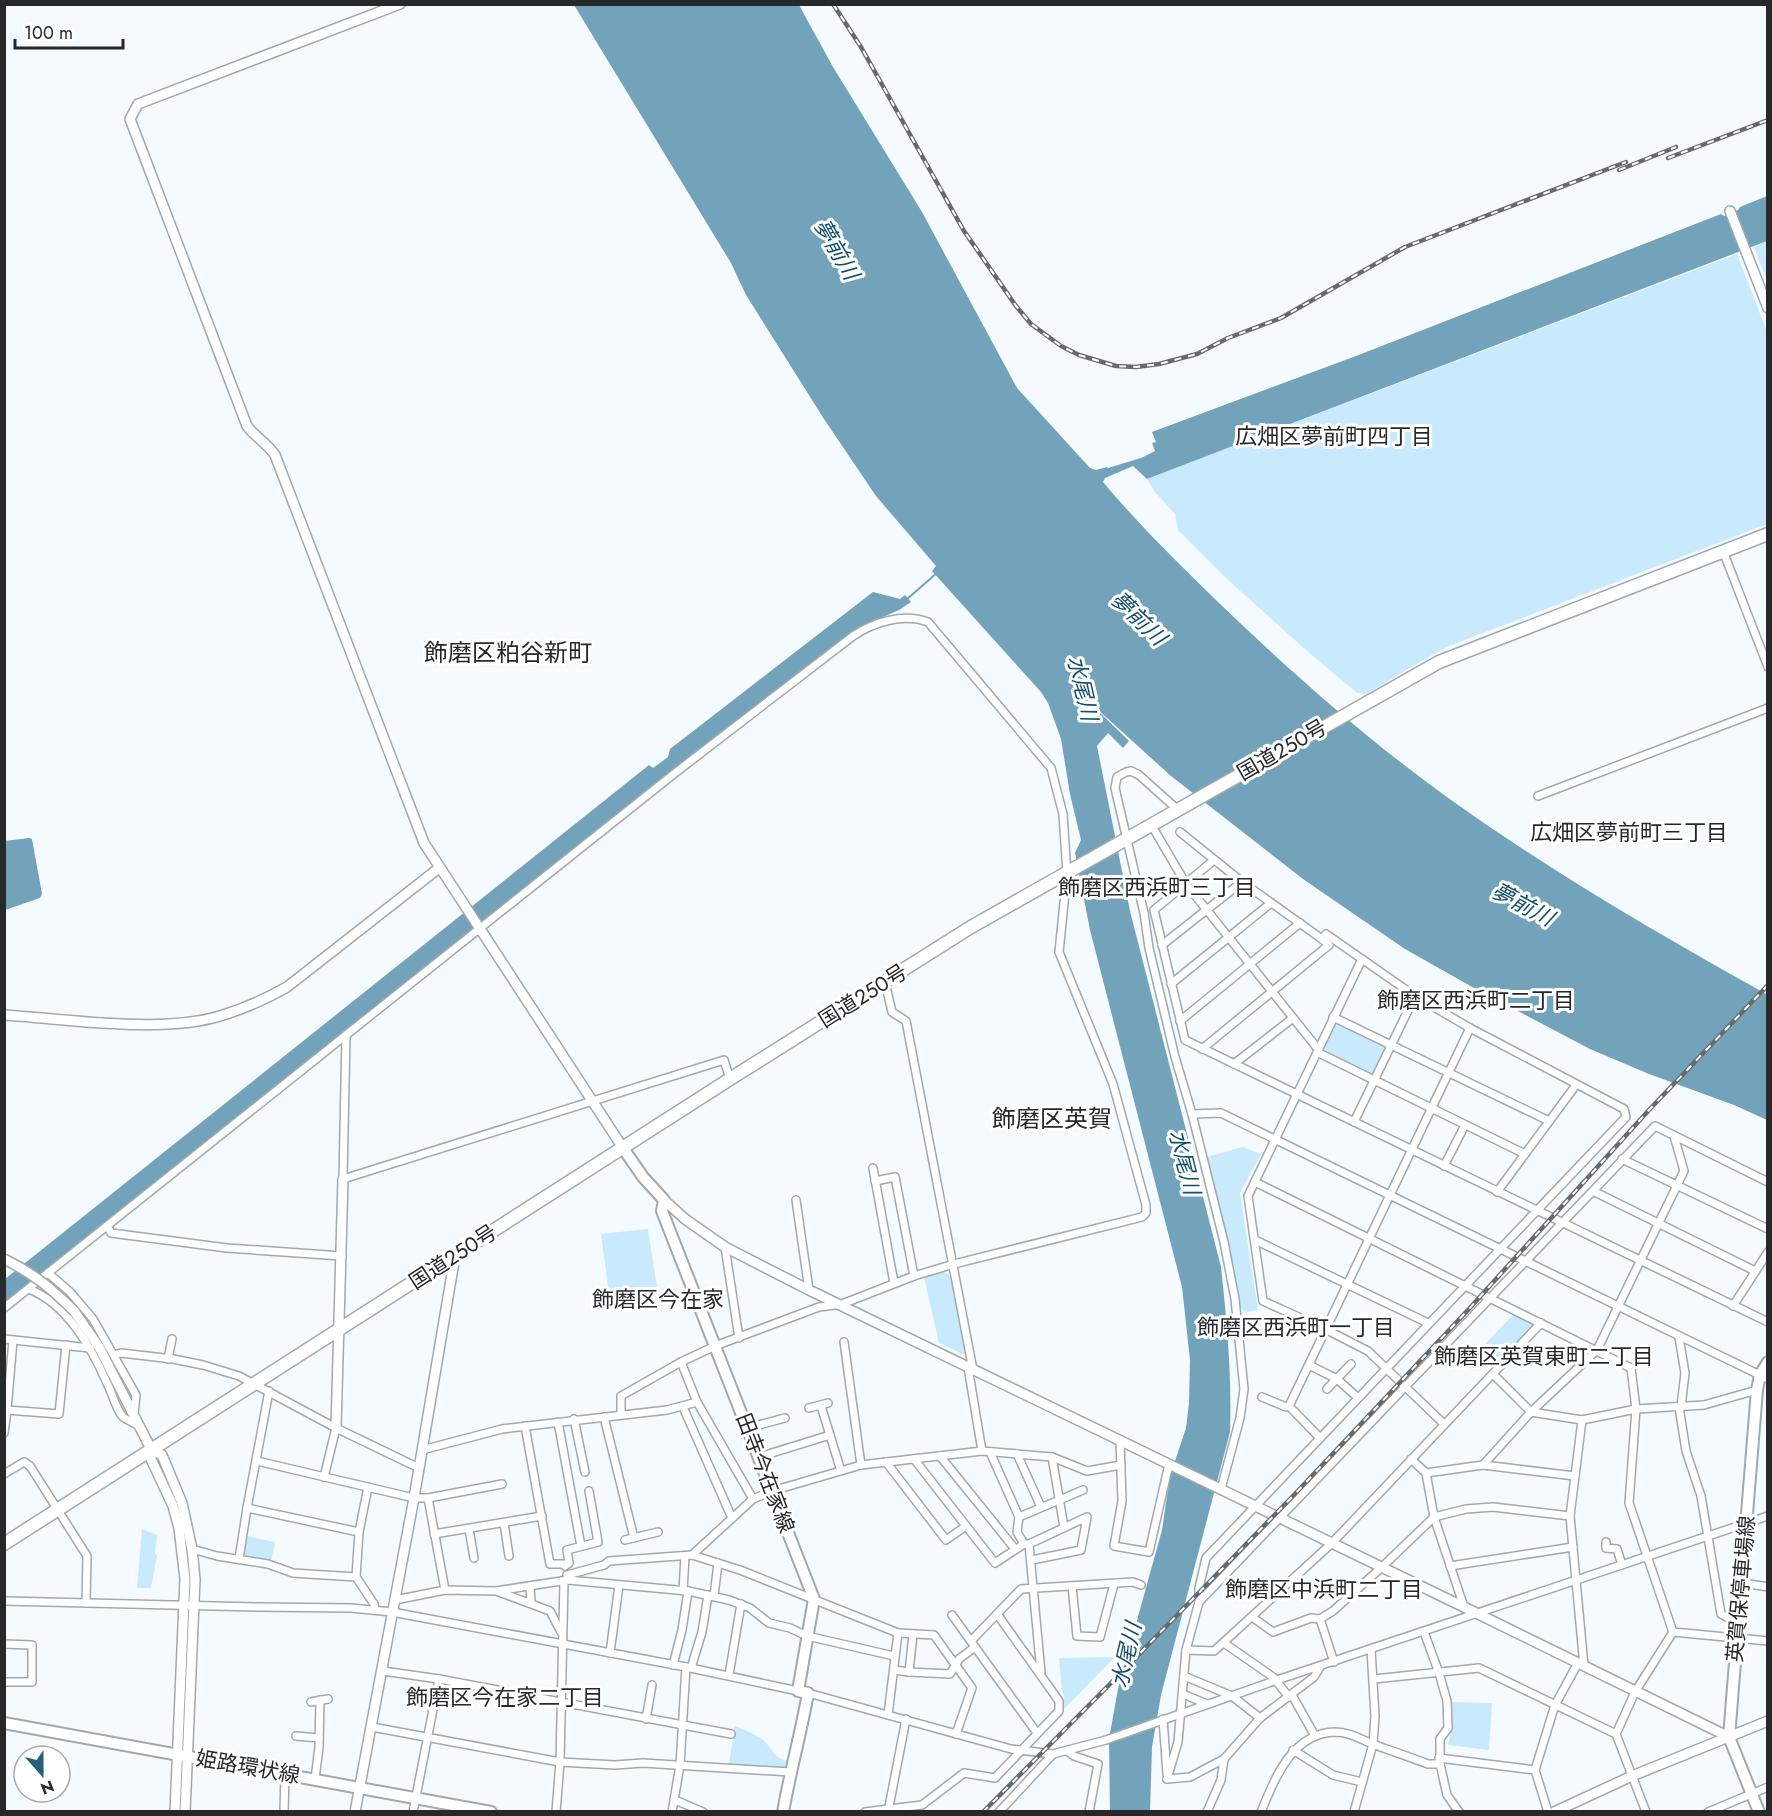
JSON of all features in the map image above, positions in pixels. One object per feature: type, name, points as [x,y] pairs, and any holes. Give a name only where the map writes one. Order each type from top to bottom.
[{"type":"highway","name":"国道250号","points":[[4,1544],[971,927],[1439,662],[1767,534]]},
{"type":"main road","points":[[623,1148],[664,1200]]},
{"type":"main road","name":"田寺今在家線","points":[[664,1200],[662,1211],[814,1599]]},
{"type":"main road","name":"英賀保停車場線","points":[[1759,1812],[1729,1737],[1757,1390],[1764,1377],[1767,1362]]},
{"type":"main road","points":[[783,1812],[790,1772],[801,1732],[807,1636],[814,1599]]},
{"type":"main road","name":"姫路環状線","points":[[4,1723],[490,1812]]},
{"type":"street","points":[[400,4],[138,104],[130,119],[247,426],[275,455],[424,843],[623,1148]]},
{"type":"street","points":[[1730,211],[1767,308]]},
{"type":"street","points":[[1723,551],[1767,667]]},
{"type":"street","points":[[4,1308],[675,772],[853,636],[867,627],[915,617],[928,622],[1051,768],[1063,814],[1067,874],[1059,952],[1113,1084],[1146,1205],[1146,1213],[1142,1217],[914,1276],[842,1304],[819,1307],[715,1346],[681,1362],[621,1396],[621,1414]]},
{"type":"street","points":[[1538,796],[1767,708]]},
{"type":"street","points":[[1178,810],[1135,773],[1126,772],[1117,777],[1115,788],[1128,840],[1149,948],[1224,1242],[1234,1299],[1244,1389],[1240,1418],[1221,1489]]},
{"type":"street","points":[[1152,826],[1186,884],[1318,1051],[1525,1154]]},
{"type":"street","points":[[1180,832],[1242,882],[1329,945],[1202,1048]]},
{"type":"street","points":[[1214,860],[1154,910],[1185,1040],[1767,1322]]},
{"type":"street","points":[[4,1015],[164,1024],[191,1022],[227,1014],[287,987],[439,868]]},
{"type":"street","points":[[1162,945],[1242,882]]},
{"type":"street","points":[[1171,984],[1271,903]]},
{"type":"street","points":[[1180,1021],[1300,923]]},
{"type":"street","points":[[1167,1779],[1178,1742],[1186,1650],[1199,1602],[1199,1588],[1206,1558],[1626,1117],[1624,1109],[1470,1028],[1415,996],[1326,934],[1322,939]]},
{"type":"street","points":[[1362,959],[1248,1196],[1263,1301],[1368,1351],[1444,1424]]},
{"type":"street","points":[[885,982],[892,1011],[906,1021],[954,1264],[986,1451],[1019,1517],[1017,1532],[1008,1540]]},
{"type":"street","points":[[1354,1122],[1415,996]]},
{"type":"street","points":[[1333,1017],[1549,1121]]},
{"type":"street","points":[[1234,1064],[1293,1018]]},
{"type":"street","points":[[1289,1406],[1470,1028]]},
{"type":"street","points":[[324,1477],[336,1428],[346,1035]]},
{"type":"street","points":[[343,1179],[724,1060],[730,1079]]},
{"type":"street","points":[[1497,1192],[1576,1085]]},
{"type":"street","points":[[1192,1114],[1221,1113],[1764,1377]]},
{"type":"street","points":[[1444,1166],[1465,1125]]},
{"type":"street","points":[[1199,1602],[1655,1126],[1767,1182]]},
{"type":"street","points":[[1483,1465],[1531,1412],[1598,1350],[1684,1171],[1674,1136]]},
{"type":"street","points":[[1622,1159],[1767,1229]]},
{"type":"street","points":[[873,1168],[894,1283]]},
{"type":"street","points":[[875,1181],[895,1177],[914,1276]]},
{"type":"street","points":[[1255,1182],[1631,1368],[1636,1409],[1629,1503],[1673,1632]]},
{"type":"street","points":[[1593,1191],[1755,1271]]},
{"type":"street","points":[[664,1200],[685,1219],[725,1247],[809,1290],[1464,1606],[1729,1737]]},
{"type":"street","points":[[796,1200],[809,1290]]},
{"type":"street","points":[[107,1226],[111,1233],[123,1235],[227,1248],[342,1256]]},
{"type":"street","points":[[1255,1240],[1428,1323]]},
{"type":"street","points":[[725,1247],[739,1338]]},
{"type":"street","points":[[1733,1306],[1767,1252]]},
{"type":"street","points":[[355,1812],[414,1498],[455,1256]]},
{"type":"street","points":[[4,1259],[51,1287],[74,1311],[99,1347],[151,1449],[152,1459],[173,1506],[190,1605]]},
{"type":"street","points":[[48,1273],[70,1292],[93,1319],[136,1395],[134,1414]]},
{"type":"street","points":[[29,1288],[40,1293],[62,1312],[90,1348],[122,1416],[139,1426]]},
{"type":"street","points":[[1186,1650],[1214,1651],[1332,1543],[1541,1323]]},
{"type":"street","points":[[1679,1337],[1685,1373],[1680,1407],[1686,1451],[1701,1496],[1721,1614],[1738,1623]]},
{"type":"street","points":[[168,1359],[172,1339]]},
{"type":"street","points":[[4,1433],[9,1340],[90,1348]]},
{"type":"street","points":[[844,1342],[861,1466]]},
{"type":"street","points":[[6,1410],[59,1414],[66,1345]]},
{"type":"street","points":[[114,1355],[121,1353],[168,1359],[203,1365],[239,1376],[336,1428],[419,1468]]},
{"type":"street","points":[[681,1362],[697,1402],[753,1499]]},
{"type":"street","points":[[1327,1389],[1351,1364]]},
{"type":"street","points":[[1309,1365],[1337,1379],[1357,1397]]},
{"type":"street","points":[[1493,1374],[1531,1412],[1582,1420],[1636,1409],[1704,1405],[1757,1390]]},
{"type":"street","points":[[239,1559],[270,1391]]},
{"type":"street","points":[[1262,1396],[1286,1407],[1289,1406],[1320,1438]]},
{"type":"street","points":[[422,1450],[502,1429],[683,1407],[697,1402]]},
{"type":"street","points":[[809,1408],[824,1404],[830,1435],[841,1471]]},
{"type":"street","points":[[683,1407],[732,1518]]},
{"type":"street","points":[[604,1417],[634,1538]]},
{"type":"street","points":[[747,1428],[785,1418]]},
{"type":"street","points":[[574,1419],[585,1472]]},
{"type":"street","points":[[1548,1812],[1535,1770],[1555,1705],[1581,1664],[1570,1516],[1582,1420]]},
{"type":"street","points":[[558,1422],[581,1546]]},
{"type":"street","points":[[525,1426],[550,1564],[569,1563],[567,1550],[598,1542],[589,1491]]},
{"type":"street","points":[[759,1457],[830,1435]]},
{"type":"street","points":[[1120,1440],[1122,1501],[1114,1546],[1149,1552],[1166,1463]]},
{"type":"street","points":[[151,1449],[162,1455],[182,1503],[192,1550],[195,1579],[190,1605],[183,1755],[185,1812]]},
{"type":"street","points":[[673,1665],[682,1630],[688,1555],[753,1499],[772,1491],[861,1466],[986,1451],[1052,1457],[1087,1471],[1121,1465]]},
{"type":"street","points":[[1017,1454],[1041,1507]]},
{"type":"street","points":[[940,1456],[1015,1549]]},
{"type":"street","points":[[1052,1457],[1064,1527]]},
{"type":"street","points":[[914,1459],[995,1563],[1015,1549],[1087,1517],[1081,1550],[1032,1560]]},
{"type":"street","points":[[1412,1459],[1426,1473],[1434,1517],[1464,1606]]},
{"type":"street","points":[[257,1461],[414,1498],[428,1498],[502,1484]]},
{"type":"street","points":[[4,1474],[24,1462],[30,1466],[58,1509],[87,1556],[86,1603]]},
{"type":"street","points":[[886,1462],[946,1540],[966,1526]]},
{"type":"street","points":[[1426,1473],[1483,1465],[1575,1476]]},
{"type":"street","points":[[368,1487],[359,1532],[356,1576],[374,1604],[375,1610]]},
{"type":"street","points":[[1019,1517],[1083,1490]]},
{"type":"street","points":[[428,1498],[445,1590]]},
{"type":"street","points":[[1251,1617],[1273,1632],[1311,1618],[1320,1619],[1333,1611],[1434,1517],[1466,1509],[1493,1507],[1570,1516]]},
{"type":"street","points":[[248,1508],[359,1532]]},
{"type":"street","points":[[435,1534],[542,1516]]},
{"type":"street","points":[[4,1601],[351,1608],[392,1612],[689,1667],[803,1692],[1022,1751],[1053,1754],[1106,1740],[1274,1681],[1576,1582],[1767,1516]]},
{"type":"street","points":[[504,1523],[509,1556]]},
{"type":"street","points":[[469,1529],[474,1558]]},
{"type":"street","points":[[625,1540],[658,1532]]},
{"type":"street","points":[[1017,1532],[1027,1544],[1032,1560],[1041,1676]]},
{"type":"street","points":[[1606,1542],[1606,1548],[1617,1549],[1622,1565]]},
{"type":"street","points":[[1450,1566],[1573,1547]]},
{"type":"street","points":[[192,1550],[268,1564],[293,1573],[356,1576]]},
{"type":"street","points":[[395,1600],[445,1590],[496,1591],[530,1586],[566,1578],[604,1565],[609,1561],[688,1555],[718,1563],[898,1633],[934,1635],[972,1688],[956,1734]]},
{"type":"street","points":[[672,1812],[681,1765],[689,1667],[702,1632],[718,1563]]},
{"type":"street","points":[[556,1812],[560,1762],[562,1634],[566,1578],[564,1564]]},
{"type":"street","points":[[566,1578],[711,1595],[741,1604],[769,1623],[790,1628],[807,1636],[894,1656]]},
{"type":"street","points":[[894,1670],[950,1674],[959,1659],[1021,1589],[1133,1582],[1141,1585]]},
{"type":"street","points":[[1743,1583],[1767,1587]]},
{"type":"street","points":[[1072,1586],[1077,1636],[1100,1637],[1114,1584]]},
{"type":"street","points":[[610,1653],[619,1585]]},
{"type":"street","points":[[530,1586],[531,1604]]},
{"type":"street","points":[[496,1591],[550,1611],[562,1634]]},
{"type":"street","points":[[729,1676],[741,1604]]},
{"type":"street","points":[[865,1812],[922,1805],[964,1773],[995,1778],[1059,1711],[1059,1701],[997,1614]]},
{"type":"street","points":[[952,1615],[1037,1733]]},
{"type":"street","points":[[1320,1619],[1334,1662]]},
{"type":"street","points":[[1424,1632],[1447,1701],[1448,1728],[1440,1739],[1439,1761],[1447,1795],[1459,1812]]},
{"type":"street","points":[[1673,1632],[1767,1641]]},
{"type":"street","points":[[1616,1734],[1635,1692],[1673,1632]]},
{"type":"street","points":[[888,1715],[898,1633]]},
{"type":"street","points":[[909,1672],[913,1634]]},
{"type":"street","points":[[1224,1642],[1273,1677],[1274,1681],[1290,1696],[1315,1736]]},
{"type":"street","points":[[4,1644],[32,1645],[32,1682],[4,1682]]},
{"type":"street","points":[[1354,1812],[1373,1744],[1374,1679],[1371,1649]]},
{"type":"street","points":[[1167,1779],[1190,1777],[1224,1759],[1260,1718],[1314,1677],[1320,1667]]},
{"type":"street","points":[[1374,1679],[1479,1668],[1616,1734],[1646,1812]]},
{"type":"street","points":[[382,1671],[439,1679],[731,1734]]},
{"type":"street","points":[[1184,1676],[1232,1696],[1260,1718]]},
{"type":"street","points":[[413,1812],[439,1679]]},
{"type":"street","points":[[646,1719],[652,1685]]},
{"type":"street","points":[[1183,1694],[1207,1704]]},
{"type":"street","points":[[311,1702],[324,1699],[315,1779]]},
{"type":"street","points":[[888,1810],[906,1719]]},
{"type":"street","points":[[1163,1719],[1167,1779]]},
{"type":"street","points":[[1554,1812],[1632,1776],[1767,1721]]},
{"type":"street","points":[[372,1727],[560,1762],[615,1765],[642,1762],[790,1772]]},
{"type":"street","points":[[1261,1812],[1277,1775],[1293,1750],[1315,1736],[1335,1732],[1352,1734],[1428,1764],[1439,1761],[1535,1770]]},
{"type":"street","points":[[296,1736],[319,1737]]},
{"type":"street","points":[[1293,1750],[1333,1775],[1362,1782]]},
{"type":"street","points":[[1067,1751],[1074,1756],[1098,1764],[1089,1812]]},
{"type":"street","points":[[999,1812],[1053,1754]]},
{"type":"street","points":[[175,1812],[183,1755]]},
{"type":"street","points":[[1207,1812],[1221,1780],[1224,1759]]},
{"type":"street","points":[[284,1812],[285,1773]]},
{"type":"street","points":[[1708,1812],[1767,1787]]},
{"type":"street","points":[[675,1800],[703,1812]]},
{"type":"shaded area","points":[[1767,241],[1767,281],[1754,247]]},
{"type":"shaded area","points":[[1737,254],[1767,332],[1767,524],[1449,646],[1367,694],[1357,693],[1227,579],[1178,530],[1175,514],[1155,492],[1147,479]]},
{"type":"shaded area","points":[[1338,1022],[1385,1044],[1386,1048],[1374,1072],[1371,1074],[1325,1052],[1324,1047],[1335,1023]]},
{"type":"shaded area","points":[[1242,1147],[1261,1154],[1240,1193],[1258,1310],[1245,1312],[1240,1307],[1232,1260],[1207,1157]]},
{"type":"shaded area","points":[[648,1229],[658,1294],[610,1301],[601,1234]]},
{"type":"shaded area","points":[[944,1272],[952,1277],[967,1356],[939,1343],[924,1277]]},
{"type":"shaded area","points":[[1514,1314],[1537,1325],[1501,1361],[1484,1345]]},
{"type":"shaded area","points":[[142,1529],[157,1535],[155,1554],[157,1555],[151,1588],[137,1588]]},
{"type":"shaded area","points":[[246,1536],[275,1542],[271,1561],[243,1556]]},
{"type":"shaded area","points":[[1115,1657],[1063,1710],[1061,1700],[1065,1698],[1062,1691],[1059,1658]]},
{"type":"shaded area","points":[[1451,1702],[1492,1703],[1489,1750],[1448,1745],[1452,1727]]},
{"type":"shaded area","points":[[735,1726],[763,1740],[776,1755],[789,1762],[788,1767],[729,1764]]},
{"type":"water","points":[[574,5],[799,5],[833,67],[922,212],[1017,388],[1090,468],[1096,470],[1141,458],[1155,451],[1152,443],[1156,442],[1152,432],[1356,356],[1721,214],[1724,216],[1767,196],[1767,241],[1147,479],[1133,466],[1105,478],[1103,482],[1160,544],[1247,629],[1303,681],[1390,754],[1489,827],[1567,878],[1768,995],[1767,1120],[1590,1049],[1405,949],[1303,879],[1171,776],[1086,699],[1129,741],[1123,748],[1108,733],[1097,746],[1130,911],[1221,1267],[1228,1350],[1230,1432],[1161,1695],[1152,1747],[1150,1811],[1110,1811],[1109,1739],[1118,1689],[1162,1530],[1170,1476],[1186,1428],[1190,1360],[1182,1287],[1090,930],[1075,853],[1081,840],[1070,794],[1061,739],[1048,703],[1041,692],[932,571],[936,566],[876,496],[824,419],[746,295],[731,263]]},
{"type":"water","points":[[873,592],[900,599],[905,595],[911,602],[899,610],[860,627],[470,932],[5,1304],[5,1279],[649,765],[653,768],[668,757],[670,749]]},
{"type":"water","points":[[32,839],[42,894],[40,898],[5,910],[5,841]]},
{"type":"waterway","points":[[906,600],[938,572]]},
{"type":"railway","points":[[833,4],[861,47],[964,231],[1016,306],[1031,324],[1061,346],[1079,355],[1116,366],[1136,367],[1159,364],[1197,354],[1228,338],[1281,318],[1405,247],[1626,162]]},
{"type":"railway","points":[[1668,158],[1768,120]]},
{"type":"railway","points":[[1619,170],[1676,147]]},
{"type":"railway","points":[[983,1812],[1294,1495],[1468,1310],[1649,1110],[1768,985]]},
{"type":"district","name":"広畑区夢前町四丁目","points":[[1334,436]]},
{"type":"district","name":"飾磨区粕谷新町","points":[[508,652]]},
{"type":"district","name":"広畑区夢前町三丁目","points":[[1629,832]]},
{"type":"district","name":"飾磨区西浜町三丁目","points":[[1157,887]]},
{"type":"district","name":"飾磨区西浜町二丁目","points":[[1476,1000]]},
{"type":"district","name":"飾磨区英賀","points":[[1052,1118]]},
{"type":"district","name":"飾磨区今在家","points":[[658,1299]]},
{"type":"district","name":"飾磨区西浜町一丁目","points":[[1296,1327]]},
{"type":"district","name":"飾磨区英賀東町二丁目","points":[[1544,1356]]},
{"type":"district","name":"飾磨区中浜町二丁目","points":[[1324,1589]]},
{"type":"district","name":"飾磨区今在家二丁目","points":[[505,1697]]},
{"type":"water label","name":"夢前川","points":[[837,249]]},
{"type":"water label","name":"夢前川","points":[[1139,618]]},
{"type":"water label","name":"水尾川","points":[[1083,688]]},
{"type":"water label","name":"夢前川","points":[[1523,904]]},
{"type":"water label","name":"水尾川","points":[[1185,1162]]},
{"type":"water label","name":"水尾川","points":[[1126,1655]]}]
